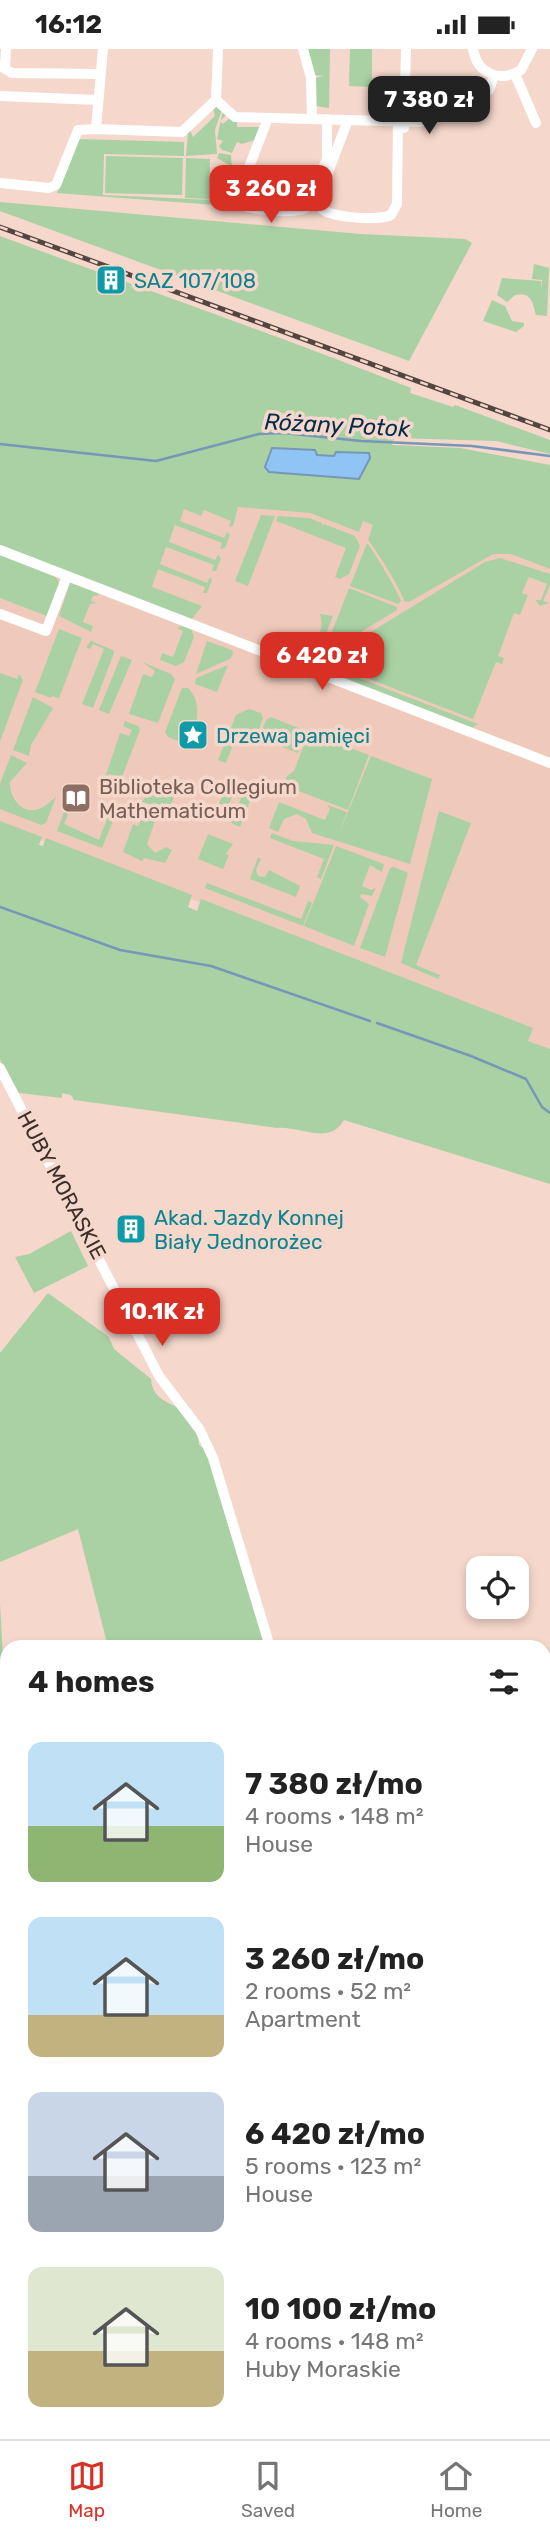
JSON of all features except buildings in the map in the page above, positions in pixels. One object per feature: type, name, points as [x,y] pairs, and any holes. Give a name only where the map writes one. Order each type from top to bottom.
[{"type":"street","points":[[6,49],[6,69],[100,74]]},
{"type":"street","points":[[96,129],[103,49]]},
{"type":"street","points":[[0,183],[49,188],[59,179],[78,130],[182,132],[216,100],[218,49]]},
{"type":"street","points":[[303,49],[311,78],[312,119]]},
{"type":"street","points":[[348,120],[319,196],[320,207],[330,215],[382,218],[391,215],[397,204],[406,49]]},
{"type":"street","points":[[473,49],[482,69],[494,76],[515,74],[531,53],[543,62]]},
{"type":"street","points":[[515,74],[536,123]]},
{"type":"street","points":[[489,90],[494,76]]},
{"type":"street","points":[[0,96],[97,100]]},
{"type":"street","points":[[216,100],[235,117],[424,121],[428,114]]},
{"type":"street","points":[[268,118],[239,193],[241,204],[253,208],[303,209],[309,204],[327,159],[327,119]]},
{"type":"street","points":[[401,121],[404,137]]},
{"type":"street","points":[[306,174],[321,174]]},
{"type":"street","points":[[0,550],[550,763]]},
{"type":"street","points":[[0,614],[46,631],[67,576]]},
{"type":"street","name":"HUBY MORASKIE","points":[[0,1068],[159,1376],[200,1430],[212,1458],[268,1640]]},
{"type":"shaded area","points":[[550,481],[550,1099],[357,964],[0,824],[0,484]]},
{"type":"green space","points":[[306,49],[330,49],[329,108],[316,106],[314,78],[324,76],[313,75]]},
{"type":"green space","points":[[350,49],[372,49],[372,87],[349,86]]},
{"type":"green space","points":[[213,108],[222,109],[215,130],[217,154],[186,156],[188,133],[190,130],[193,137],[215,116]]},
{"type":"green space","points":[[230,118],[237,121],[237,127],[260,127],[260,121],[262,124],[255,140],[242,144],[237,142],[232,153],[219,146],[223,141],[217,139],[221,122],[223,124]]},
{"type":"green space","points":[[78,139],[184,142],[184,156],[104,154],[103,195],[213,200],[212,186],[225,187],[231,180],[229,165],[217,158],[219,153],[231,155],[241,207],[57,193]]},
{"type":"green space","points":[[106,156],[183,158],[182,195],[105,193]]},
{"type":"green space","points":[[186,158],[210,159],[209,199],[185,198]]},
{"type":"green space","points":[[0,202],[360,234],[465,239],[472,243],[409,361],[0,211]]},
{"type":"green space","points":[[0,236],[360,368],[411,388],[410,393],[453,407],[455,405],[550,440],[550,454],[496,441],[394,438],[392,445],[460,448],[550,465],[550,569],[511,554],[493,554],[409,602],[404,601],[368,540],[373,525],[363,521],[359,532],[310,513],[238,507],[233,526],[229,527],[231,521],[204,510],[201,516],[184,509],[180,521],[224,538],[227,532],[230,535],[225,548],[220,549],[222,543],[175,525],[169,542],[215,560],[218,555],[221,558],[216,571],[212,571],[214,565],[166,547],[160,564],[207,583],[210,577],[212,580],[207,593],[203,593],[205,587],[158,569],[152,587],[202,606],[191,620],[0,546]]},
{"type":"green space","points":[[534,264],[549,268],[547,316],[536,315],[531,299],[525,295],[515,295],[507,302],[497,295],[502,278],[541,281],[541,290],[542,280],[532,279]]},
{"type":"green space","points":[[492,300],[505,306],[512,321],[524,323],[524,326],[516,332],[483,321]]},
{"type":"green space","points":[[261,515],[275,516],[248,586],[235,581]]},
{"type":"green space","points":[[278,516],[309,518],[322,523],[322,526],[324,524],[355,536],[360,546],[349,574],[340,579],[335,577],[346,548],[276,521]]},
{"type":"green space","points":[[367,543],[396,590],[401,601],[398,604],[350,586]]},
{"type":"green space","points":[[0,554],[56,577],[59,584],[47,616],[0,598]]},
{"type":"green space","points":[[500,558],[550,574],[550,585],[543,601],[549,603],[540,606],[535,600],[541,600],[547,584],[529,577],[522,593],[528,595],[520,615],[514,613],[498,656],[504,658],[502,664],[496,662],[473,719],[351,672],[356,659],[350,656],[345,667],[325,660],[485,562]]},
{"type":"green space","points":[[70,583],[96,591],[99,595],[93,596],[91,601],[97,603],[90,604],[83,622],[93,626],[91,632],[59,616]]},
{"type":"green space","points":[[349,588],[397,607],[397,610],[323,655]]},
{"type":"green space","points":[[320,614],[333,616],[317,656],[287,645],[290,637],[308,644],[316,638],[322,624]]},
{"type":"green space","points":[[182,626],[191,629],[194,637],[184,662],[176,666],[160,660],[162,653],[173,657],[183,631],[177,628]]},
{"type":"green space","points":[[59,629],[82,638],[59,698],[51,698],[35,692]]},
{"type":"green space","points":[[91,641],[113,650],[114,653],[93,708],[82,704],[104,649],[93,644],[90,649],[86,647]]},
{"type":"green space","points":[[207,641],[232,650],[233,654],[230,659],[196,674]]},
{"type":"green space","points":[[121,656],[132,660],[109,714],[99,710]]},
{"type":"green space","points":[[142,662],[171,674],[175,679],[158,723],[129,714],[143,674],[152,677],[155,671]]},
{"type":"green space","points":[[320,663],[478,724],[472,728],[318,669]]},
{"type":"green space","points":[[228,665],[217,692],[195,684],[196,678]]},
{"type":"green space","points":[[0,673],[17,679],[19,674],[23,680],[0,741]]},
{"type":"green space","points":[[182,688],[188,688],[192,693],[197,710],[193,735],[181,742],[168,737],[165,732]]},
{"type":"green space","points":[[33,697],[53,708],[31,745],[29,756],[13,750]]},
{"type":"green space","points":[[249,709],[261,713],[263,718],[256,737],[236,737],[226,763],[218,760],[236,715]]},
{"type":"green space","points":[[271,717],[306,731],[298,753],[259,738],[266,720]]},
{"type":"green space","points":[[125,721],[138,726],[140,730],[122,777],[109,774],[104,781],[120,733],[129,736],[132,730],[123,726]]},
{"type":"green space","points":[[309,732],[369,755],[348,810],[283,785],[287,776],[294,771]]},
{"type":"green space","points":[[11,755],[27,763],[10,782],[14,799],[22,807],[33,810],[41,808],[56,797],[46,823],[41,825],[0,809],[0,784]]},
{"type":"green space","points":[[371,756],[432,779],[410,864],[312,833],[306,819],[297,814],[284,819],[278,832],[269,828],[279,802],[325,820],[330,809],[327,805],[347,812],[339,834]]},
{"type":"green space","points":[[157,779],[178,787],[169,809],[142,802]]},
{"type":"green space","points":[[227,783],[253,793],[240,827],[231,823],[241,798],[233,794],[228,807],[219,804]]},
{"type":"green space","points":[[113,804],[119,806],[102,848],[57,831],[64,812],[68,814],[64,824],[99,840]]},
{"type":"green space","points":[[141,804],[156,809],[157,815],[147,844],[155,853],[166,847],[172,850],[165,863],[144,858],[142,861],[123,852],[133,824],[138,826],[143,816],[137,813]]},
{"type":"green space","points":[[439,811],[471,823],[416,965],[440,975],[438,979],[401,963]]},
{"type":"green space","points":[[0,821],[42,837],[39,845],[43,846],[46,838],[192,895],[188,907],[197,911],[201,899],[533,1028],[528,1041],[550,1049],[550,1184],[344,1120],[331,1132],[314,1133],[74,1100],[71,1095],[62,1093],[62,1098],[19,1093],[0,1060]]},
{"type":"green space","points":[[272,833],[293,841],[334,845],[321,879],[317,877],[324,859],[270,838]]},
{"type":"green space","points":[[208,834],[233,844],[226,854],[229,855],[223,869],[198,859]]},
{"type":"green space","points":[[336,846],[384,864],[382,872],[370,865],[362,886],[371,890],[376,888],[372,896],[361,894],[360,897],[369,904],[354,946],[304,926]]},
{"type":"green space","points":[[258,857],[261,859],[256,870],[258,876],[265,877],[269,870],[300,886],[296,897],[250,879]]},
{"type":"green space","points":[[390,868],[408,873],[385,957],[360,948]]},
{"type":"green space","points":[[207,883],[301,919],[308,901],[312,903],[303,926],[205,888]]},
{"type":"green space","points":[[71,1231],[88,1266],[34,1293],[15,1257],[29,1254]]},
{"type":"green space","points":[[48,1293],[109,1337],[114,1349],[151,1379],[157,1395],[190,1416],[195,1423],[199,1445],[212,1455],[267,1640],[106,1640],[78,1529],[0,1562],[0,1353]]},
{"type":"green space","points":[[0,1603],[2,1640],[0,1640]]},
{"type":"water","points":[[272,448],[315,450],[317,455],[334,456],[336,452],[369,453],[370,458],[359,479],[269,472],[265,467]]},
{"type":"waterway","name":"Różany Potok","points":[[0,444],[156,461],[259,434],[284,433],[361,441],[472,446],[550,456]]},
{"type":"waterway","points":[[0,907],[120,950],[211,966],[370,1021]]},
{"type":"waterway","points":[[377,1023],[471,1056],[526,1079],[542,1107],[550,1113]]},
{"type":"railway","points":[[0,227],[550,430]]},
{"type":"place","name":"SAZ 107/108","points":[[111,280]]},
{"type":"place","name":"Drzewa pamięci","points":[[193,735]]},
{"type":"place","name":"Biblioteka Collegium Mathematicum","points":[[76,798]]},
{"type":"place","name":"Akad. Jazdy Konnej Biały Jednorożec","points":[[131,1229]]}]
